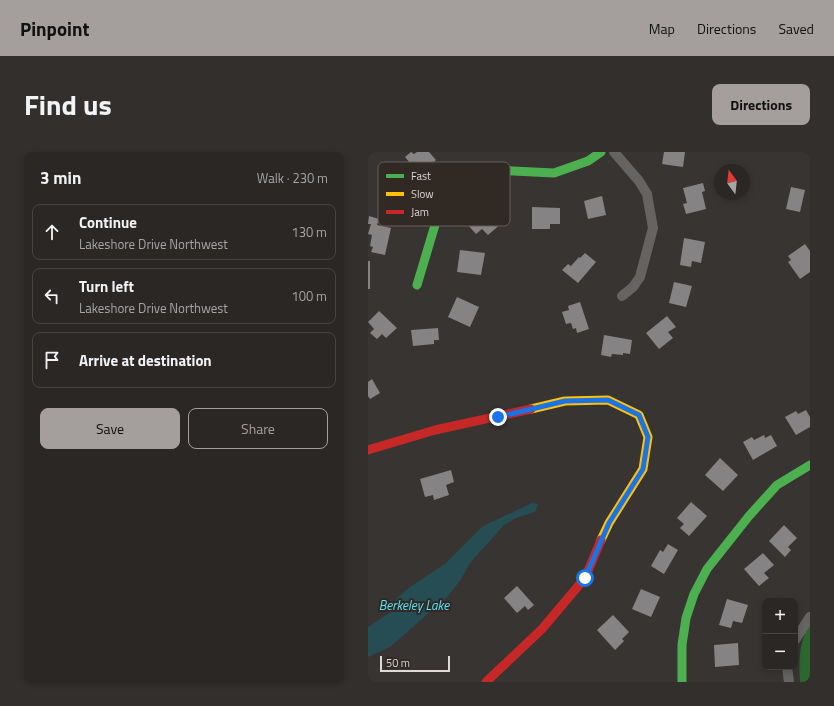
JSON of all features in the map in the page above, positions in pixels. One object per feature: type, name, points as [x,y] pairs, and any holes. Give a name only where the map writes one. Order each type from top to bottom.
[{"type":"street","points":[[510,171],[554,173],[588,161],[601,152]]},
{"type":"street","points":[[614,152],[639,181],[647,194],[652,228],[640,277],[633,287],[622,296]]},
{"type":"street","points":[[417,285],[435,226]]},
{"type":"street","points":[[368,450],[435,430],[565,401],[608,400],[639,415],[648,437],[643,469],[609,523],[585,578],[542,630],[486,682]]},
{"type":"street","points":[[682,682],[682,645],[686,618],[694,594],[707,569],[749,516],[777,485],[810,464]]},
{"type":"street","points":[[798,635],[810,617]]},
{"type":"street","points":[[788,670],[790,682]]},
{"type":"green space","points":[[810,626],[810,682],[800,682],[801,646]]},
{"type":"water","name":"Berkeley Lake","points":[[532,503],[538,504],[535,512],[516,518],[504,525],[470,563],[460,581],[446,598],[390,647],[368,657],[368,627],[394,610],[397,598],[410,587],[446,563],[483,526]]},
{"type":"building","points":[[411,152],[414,154],[417,152],[429,152],[436,160],[434,162],[409,162],[405,157]]},
{"type":"building","points":[[664,152],[685,152],[683,167],[662,164]]},
{"type":"building","points":[[703,183],[705,191],[702,192],[706,209],[686,214],[683,204],[687,203],[683,188]]},
{"type":"building","points":[[791,187],[805,190],[800,212],[786,209]]},
{"type":"building","points":[[602,196],[606,215],[588,219],[584,201]]},
{"type":"building","points":[[532,207],[560,208],[560,224],[550,224],[550,229],[532,229]]},
{"type":"building","points":[[369,216],[378,219],[378,226],[391,228],[385,255],[371,252],[373,247],[370,246],[372,235],[368,234],[371,224],[368,224]]},
{"type":"building","points":[[469,226],[498,226],[488,235],[482,229],[476,234]]},
{"type":"building","points":[[684,238],[705,242],[701,263],[692,261],[691,267],[680,265]]},
{"type":"building","points":[[805,244],[810,251],[810,272],[800,279],[788,262],[791,260],[788,256]]},
{"type":"building","points":[[460,250],[485,253],[481,275],[457,272]]},
{"type":"building","points":[[585,253],[596,262],[578,283],[562,270],[568,264],[571,266]]},
{"type":"building","points":[[368,261],[370,261],[370,289],[368,289]]},
{"type":"building","points":[[674,282],[692,286],[686,307],[669,303]]},
{"type":"building","points":[[457,297],[479,307],[470,327],[448,317]]},
{"type":"building","points":[[580,302],[589,329],[577,333],[576,328],[573,329],[571,323],[566,324],[562,312],[569,310],[568,306]]},
{"type":"building","points":[[379,311],[397,328],[386,338],[382,334],[377,339],[370,333],[374,329],[368,322]]},
{"type":"building","points":[[667,316],[676,327],[668,332],[673,338],[659,349],[646,333]]},
{"type":"building","points":[[438,328],[439,340],[434,340],[434,344],[413,346],[411,330]]},
{"type":"building","points":[[604,335],[632,340],[630,354],[612,354],[611,357],[601,355]]},
{"type":"building","points":[[372,379],[380,393],[370,399],[368,396],[368,382]]},
{"type":"building","points":[[806,410],[810,417],[810,427],[796,435],[785,417],[796,411],[798,414]]},
{"type":"building","points":[[764,435],[765,438],[771,435],[777,446],[753,460],[743,442],[752,437],[754,440]]},
{"type":"building","points":[[720,458],[738,475],[723,491],[705,475]]},
{"type":"building","points":[[451,470],[454,482],[446,485],[449,495],[434,500],[433,495],[425,497],[420,479]]},
{"type":"building","points":[[691,502],[707,516],[689,536],[680,528],[684,524],[677,518]]},
{"type":"building","points":[[784,525],[797,538],[788,547],[791,550],[785,557],[769,541]]},
{"type":"building","points":[[668,544],[678,550],[664,574],[651,566],[660,550],[663,552]]},
{"type":"building","points":[[763,553],[774,565],[764,573],[769,578],[759,586],[744,569]]},
{"type":"building","points":[[517,586],[534,605],[528,610],[525,606],[517,613],[504,598]]},
{"type":"building","points":[[641,589],[660,597],[651,617],[632,609]]},
{"type":"building","points":[[727,599],[748,605],[742,623],[733,621],[731,628],[719,625]]},
{"type":"building","points":[[613,615],[629,632],[622,639],[624,641],[615,650],[597,630]]},
{"type":"building","points":[[738,643],[739,665],[715,667],[714,645]]},
{"type":"traffic: fast","points":[[510,171],[554,173],[588,161],[601,152]]},
{"type":"traffic: fast","points":[[417,285],[435,226]]},
{"type":"traffic: fast","points":[[682,682],[682,645],[686,618],[694,594],[707,569],[749,516],[777,485],[810,465]]},
{"type":"traffic: slow","points":[[531,409],[565,401],[608,400],[639,415],[648,437],[643,469],[609,523],[601,540]]},
{"type":"traffic: jam","points":[[368,450],[435,430],[531,409]]},
{"type":"traffic: jam","points":[[486,682],[542,629],[585,578],[601,540]]},
{"type":"route","points":[[498,417],[565,401],[608,400],[639,415],[648,437],[643,469],[609,523],[585,578]]}]
